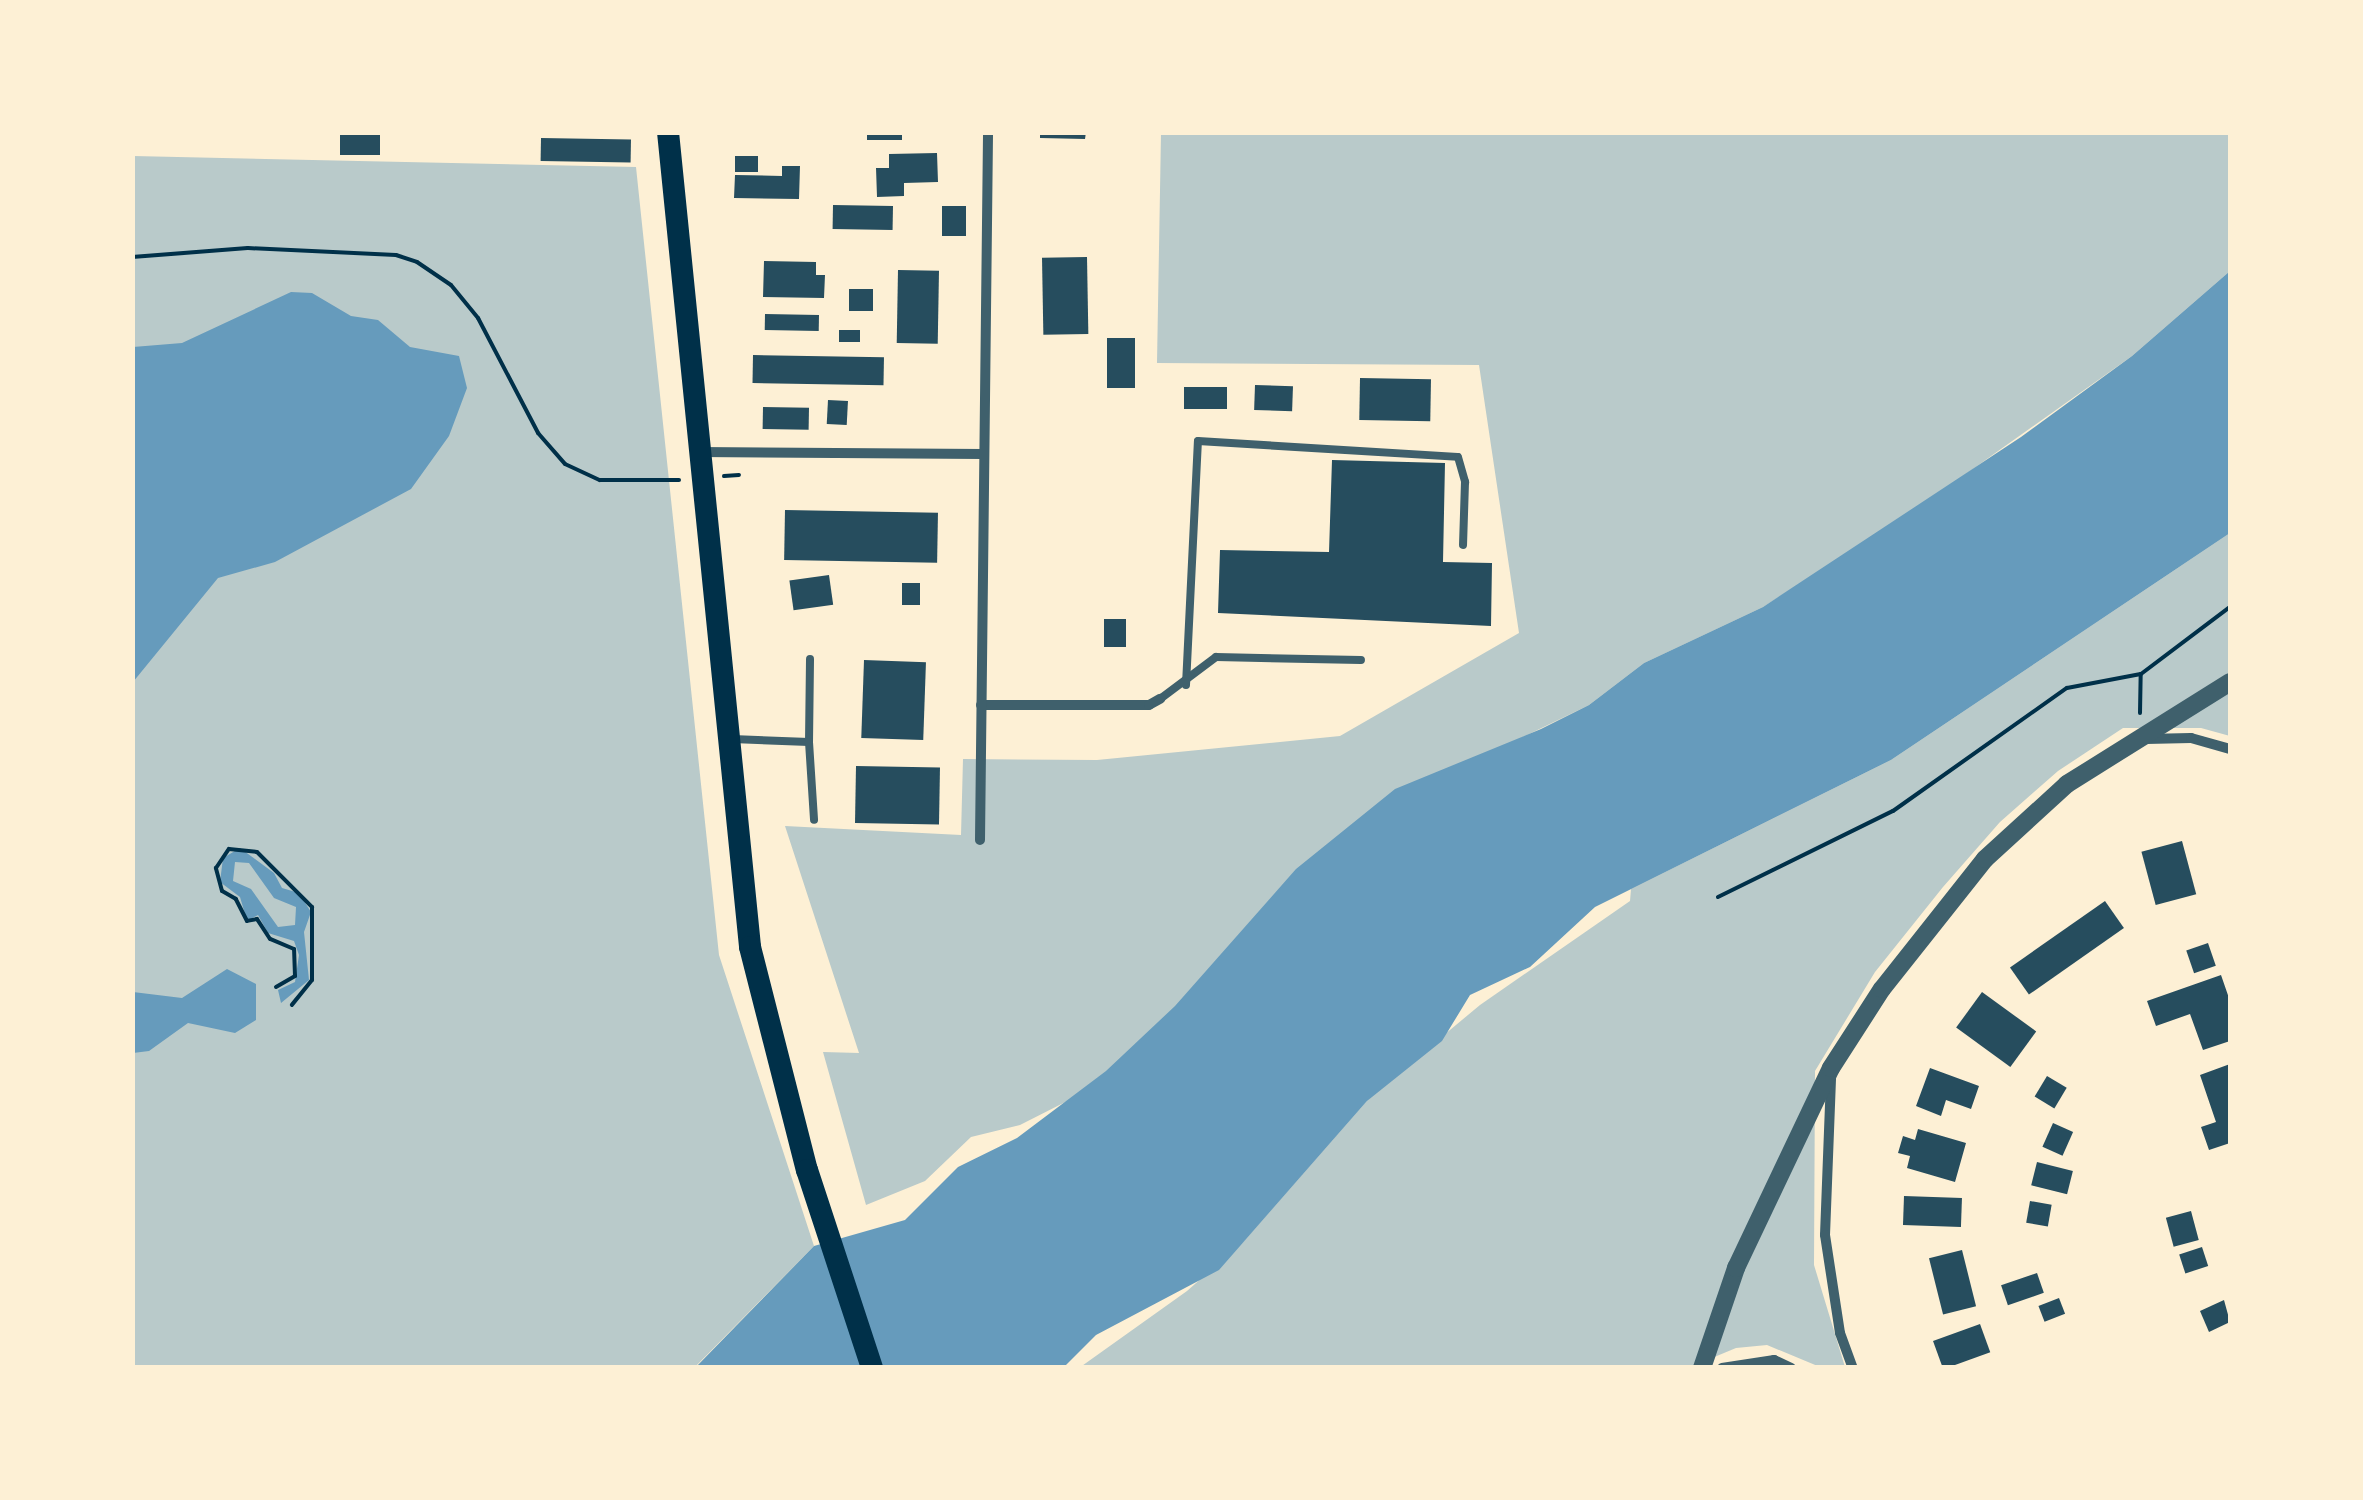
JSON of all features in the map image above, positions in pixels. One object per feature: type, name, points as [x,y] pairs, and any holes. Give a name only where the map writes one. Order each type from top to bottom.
[{"type":"main road","points":[[668,132],[750,947],[807,1170],[872,1368]]},
{"type":"street","points":[[980,840],[988,132]]},
{"type":"street","points":[[698,452],[983,454]]},
{"type":"street","points":[[1702,1368],[1736,1268],[1831,1068],[1882,989],[1985,858],[2067,784],[2145,739],[2230,682]]},
{"type":"street","points":[[981,705],[1148,705],[1160,699]]},
{"type":"street","points":[[2145,739],[2191,738],[2230,748]]},
{"type":"street","points":[[1831,1068],[1826,1235],[1840,1333],[1853,1368]]},
{"type":"street","points":[[1722,1368],[1774,1360],[1790,1368]]},
{"type":"lane","points":[[1186,685],[1198,441],[1458,457],[1465,482],[1463,545]]},
{"type":"lane","points":[[1160,699],[1186,685],[1216,657],[1361,660]]},
{"type":"lane","points":[[810,659],[809,742],[814,820]]},
{"type":"lane","points":[[728,739],[809,742]]},
{"type":"path","points":[[132,256],[248,248],[396,255],[417,262],[451,284],[478,318],[538,432],[565,464],[600,480],[682,480]]},
{"type":"path","points":[[1718,897],[1893,810],[2067,688],[2141,674],[2230,607]]},
{"type":"path","points":[[276,986],[295,976],[294,948],[270,940],[258,920],[246,922],[236,898],[222,891],[216,868],[228,849],[256,852],[312,907],[312,980],[292,1004]]},
{"type":"shaded area","points":[[1161,133],[2230,133],[2230,271],[2132,356],[1918,508],[1763,607],[1644,663],[1589,705],[1494,751],[1281,908],[1089,1090],[1020,1125],[971,1137],[925,1181],[866,1205],[823,1052],[859,1053],[785,826],[961,835],[963,759],[1097,760],[1340,736],[1519,633],[1479,365],[1157,363]]},
{"type":"shaded area","points":[[133,156],[636,167],[719,955],[814,1246],[695,1367],[133,1368]]},
{"type":"shaded area","points":[[2230,533],[2230,736],[2201,728],[2123,728],[2058,771],[2000,822],[1943,887],[1875,972],[1815,1071],[1814,1265],[1845,1367],[1820,1367],[1767,1345],[1736,1348],[1688,1368],[1079,1368],[1187,1291],[1245,1240],[1373,1094],[1480,1005],[1630,901],[1631,889],[1891,760]]},
{"type":"water","points":[[2230,271],[2230,533],[1891,760],[1595,907],[1530,967],[1470,995],[1442,1041],[1367,1101],[1219,1270],[1096,1335],[1064,1367],[695,1368],[814,1246],[905,1220],[958,1167],[1017,1138],[1106,1071],[1175,1006],[1296,869],[1395,789],[1541,729],[1589,705],[1644,663],[1763,607],[2021,437],[2132,356]]},
{"type":"water","points":[[291,292],[312,293],[351,316],[378,320],[410,347],[459,356],[467,388],[449,436],[411,489],[275,562],[218,578],[133,682],[133,347],[182,343]]},
{"type":"water","points":[[240,848],[274,873],[282,888],[299,893],[311,912],[304,932],[309,980],[281,1003],[278,990],[295,982],[299,955],[294,941],[268,933],[258,915],[247,921],[240,897],[220,882],[223,858]],"holes":[[[235,862],[249,863],[274,898],[296,907],[295,925],[278,927],[251,889],[233,881]]]},
{"type":"water","points":[[227,969],[256,984],[256,1020],[235,1033],[188,1023],[149,1051],[133,1053],[133,992],[182,998]]},
{"type":"building","points":[[867,132],[902,132],[902,140],[867,140]]},
{"type":"building","points":[[1040,132],[1086,132],[1085,139],[1040,138]]},
{"type":"building","points":[[340,133],[380,133],[380,155],[340,155]]},
{"type":"building","points":[[541,138],[631,140],[631,163],[541,161]]},
{"type":"building","points":[[937,153],[938,182],[904,183],[904,196],[877,197],[876,168],[889,168],[889,154]]},
{"type":"building","points":[[735,156],[758,156],[758,172],[735,172]]},
{"type":"building","points":[[782,166],[800,166],[799,199],[734,198],[735,175],[782,176]]},
{"type":"building","points":[[833,205],[893,206],[893,230],[833,229]]},
{"type":"building","points":[[942,206],[966,206],[966,236],[942,236]]},
{"type":"building","points":[[1087,257],[1088,334],[1043,335],[1042,258]]},
{"type":"building","points":[[764,261],[816,262],[816,275],[825,275],[824,298],[763,297]]},
{"type":"building","points":[[898,270],[939,271],[938,344],[897,343]]},
{"type":"building","points":[[849,289],[873,289],[873,311],[849,311]]},
{"type":"building","points":[[765,314],[819,315],[819,331],[765,330]]},
{"type":"building","points":[[839,330],[860,330],[860,342],[839,342]]},
{"type":"building","points":[[1107,338],[1135,338],[1135,388],[1107,388]]},
{"type":"building","points":[[753,355],[884,357],[883,385],[753,383]]},
{"type":"building","points":[[1360,378],[1431,379],[1430,421],[1359,420]]},
{"type":"building","points":[[1255,385],[1293,386],[1292,411],[1254,410]]},
{"type":"building","points":[[1184,387],[1227,387],[1227,409],[1184,409]]},
{"type":"building","points":[[828,400],[848,401],[847,425],[827,424]]},
{"type":"building","points":[[763,407],[809,408],[809,430],[763,429]]},
{"type":"building","points":[[1332,460],[1445,463],[1443,562],[1492,563],[1491,626],[1218,613],[1220,550],[1329,552]]},
{"type":"building","points":[[785,510],[938,513],[937,563],[784,560]]},
{"type":"building","points":[[829,575],[833,605],[794,610],[789,581]]},
{"type":"building","points":[[902,583],[920,583],[920,605],[902,605]]},
{"type":"building","points":[[1104,619],[1126,619],[1126,647],[1104,647]]},
{"type":"building","points":[[864,660],[926,662],[923,740],[861,738]]},
{"type":"building","points":[[856,766],[940,767],[939,824],[855,823]]},
{"type":"building","points":[[2182,841],[2196,894],[2156,905],[2141,852]]},
{"type":"building","points":[[2105,901],[2124,928],[2029,995],[2010,968]]},
{"type":"building","points":[[2208,943],[2216,966],[2194,973],[2186,950]]},
{"type":"building","points":[[2221,975],[2230,1001],[2230,1041],[2203,1050],[2190,1014],[2156,1026],[2147,1001]]},
{"type":"building","points":[[1982,992],[2036,1031],[2010,1067],[1956,1028]]},
{"type":"building","points":[[2230,1064],[2230,1143],[2209,1150],[2201,1127],[2216,1122],[2200,1075]]},
{"type":"building","points":[[1930,1068],[1979,1086],[1971,1109],[1946,1100],[1941,1116],[1916,1106]]},
{"type":"building","points":[[2047,1076],[2067,1088],[2054,1108],[2035,1097]]},
{"type":"building","points":[[2053,1123],[2073,1132],[2063,1156],[2042,1147]]},
{"type":"building","points":[[1918,1129],[1966,1143],[1955,1182],[1907,1168],[1910,1156],[1898,1153],[1903,1136],[1915,1140]]},
{"type":"building","points":[[2037,1162],[2073,1171],[2067,1194],[2031,1185]]},
{"type":"building","points":[[1904,1196],[1962,1198],[1961,1227],[1903,1225]]},
{"type":"building","points":[[2030,1201],[2052,1205],[2048,1226],[2026,1223]]},
{"type":"building","points":[[2191,1211],[2199,1240],[2174,1247],[2166,1218]]},
{"type":"building","points":[[2202,1247],[2208,1266],[2185,1273],[2179,1254]]},
{"type":"building","points":[[1962,1250],[1976,1306],[1943,1315],[1929,1258]]},
{"type":"building","points":[[2037,1273],[2044,1293],[2008,1305],[2001,1285]]},
{"type":"building","points":[[2059,1298],[2065,1314],[2045,1322],[2038,1306]]},
{"type":"building","points":[[2224,1300],[2230,1322],[2209,1332],[2200,1311]]},
{"type":"building","points":[[1980,1324],[1990,1352],[1943,1368],[1933,1341]]}]
